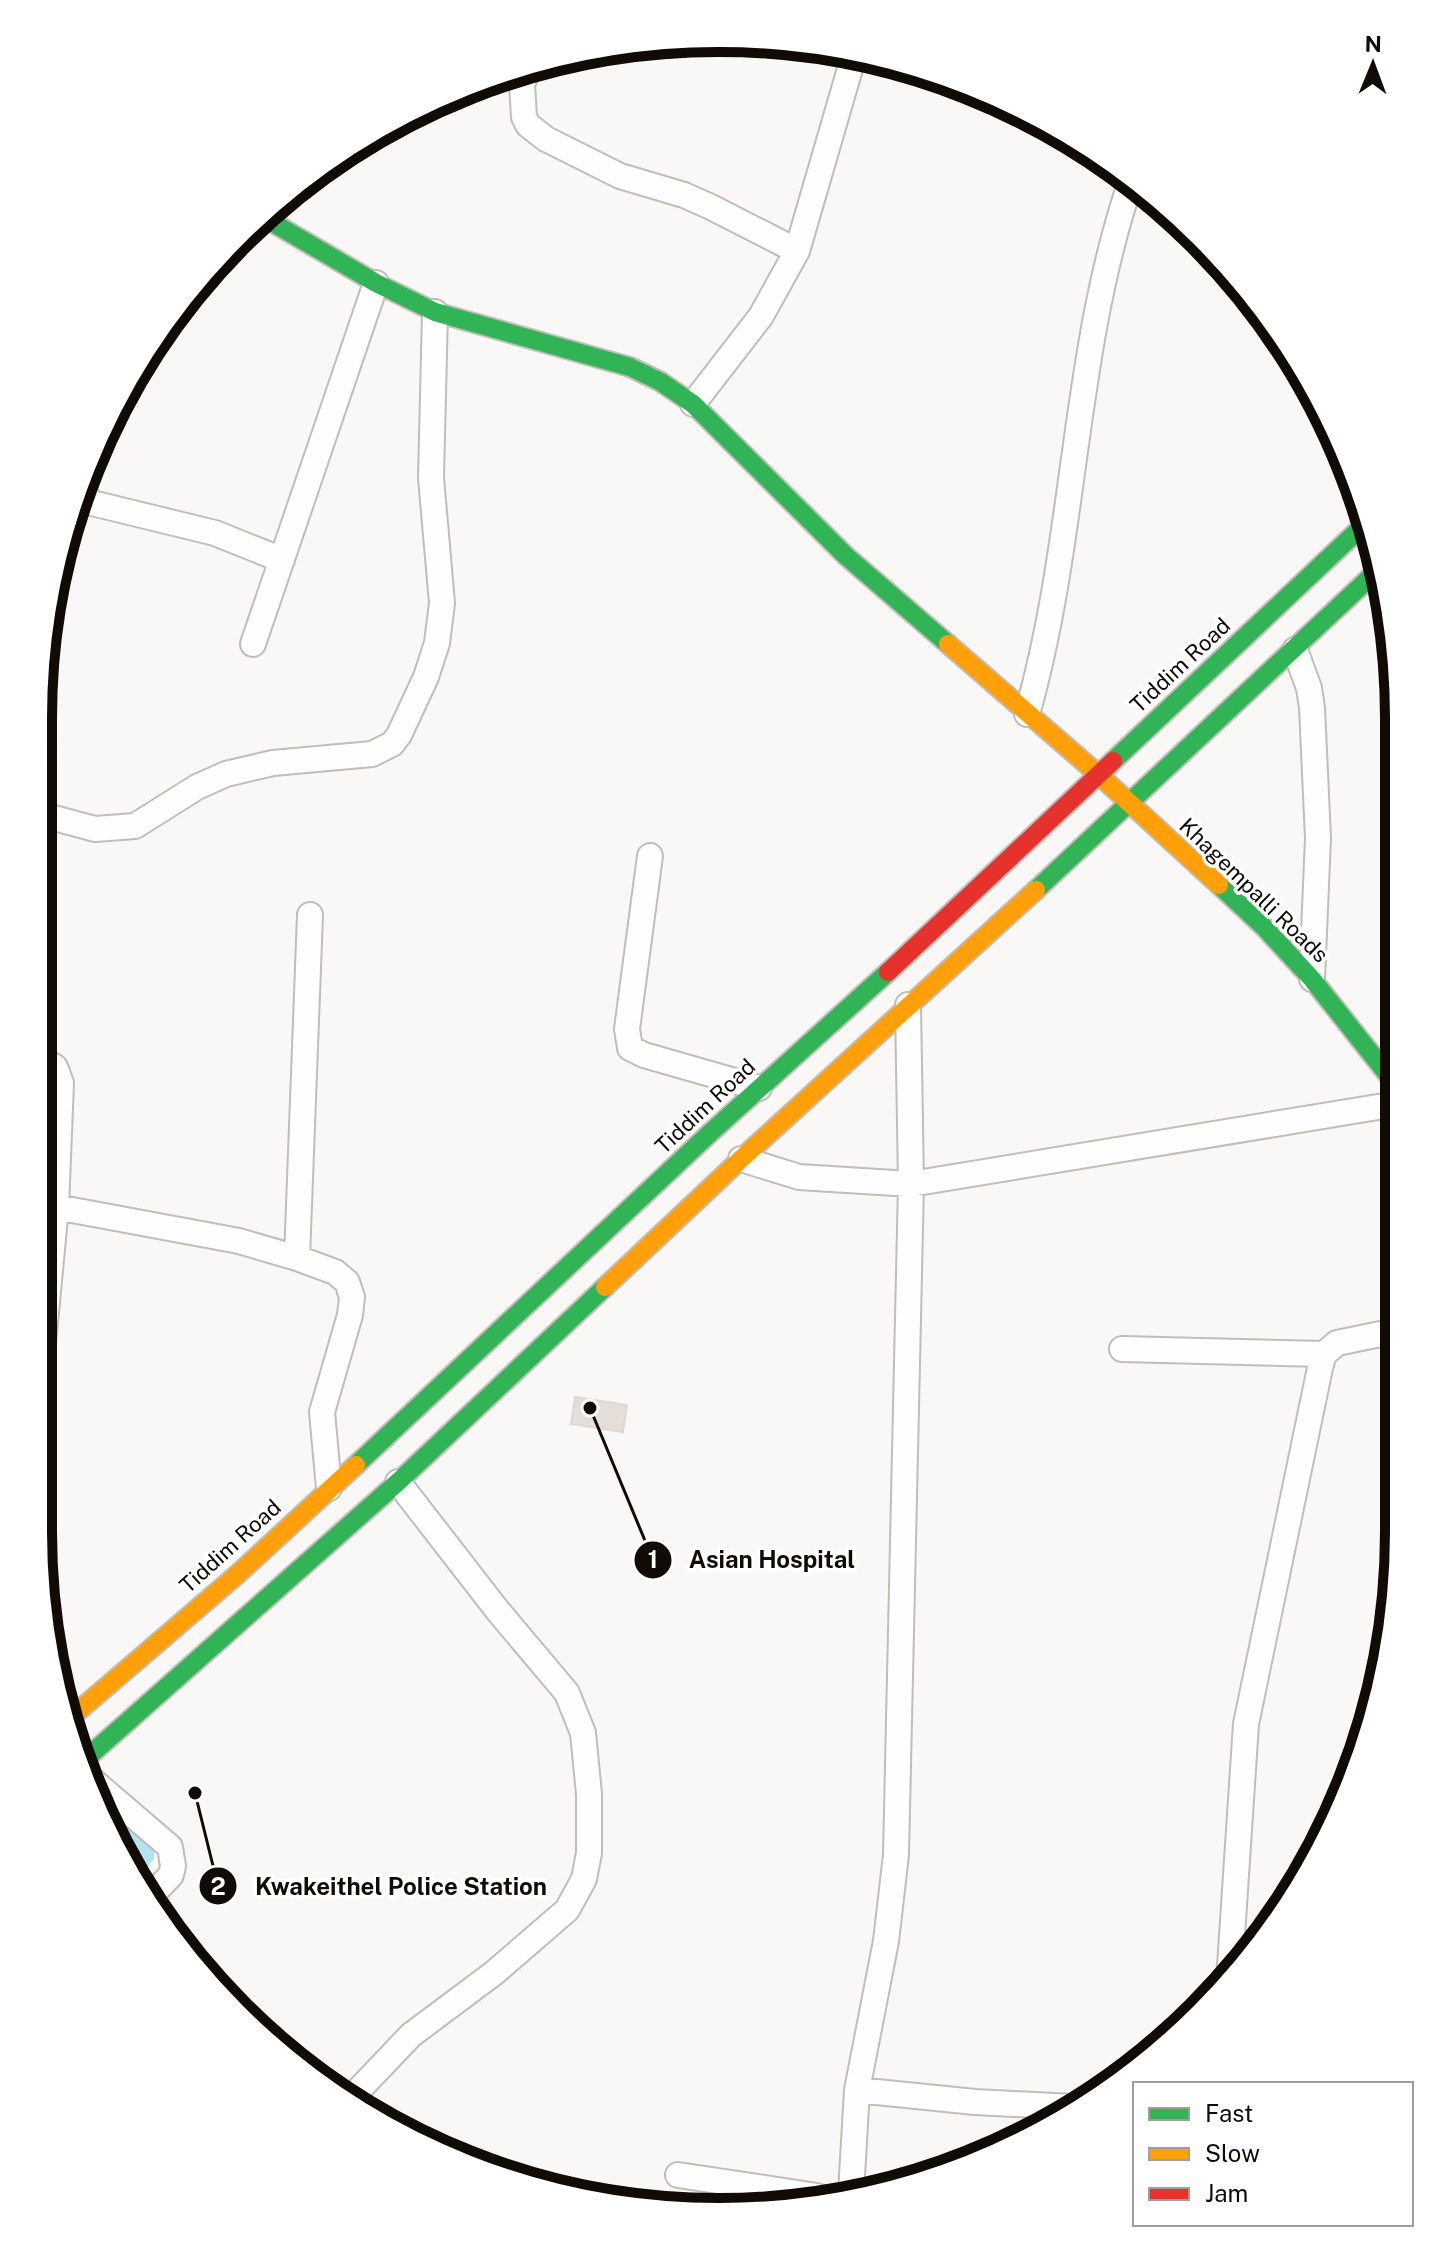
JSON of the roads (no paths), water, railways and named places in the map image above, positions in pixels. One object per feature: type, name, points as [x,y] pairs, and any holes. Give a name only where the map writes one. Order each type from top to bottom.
[{"type":"main road","name":"Khagempalli Roads","points":[[273,223],[376,283],[435,312],[630,367],[661,382],[693,404],[846,556],[1099,775],[1265,928],[1312,979],[1385,1071]]},
{"type":"main road","name":"Tiddim Road","points":[[77,1712],[239,1573],[759,1088],[912,950],[1358,531]]},
{"type":"main road","points":[[90,1755],[398,1482],[741,1159],[1131,804],[1370,578]]},
{"type":"street","points":[[693,404],[761,316],[797,251],[851,65]]},
{"type":"street","points":[[523,82],[524,117],[528,125],[546,139],[620,176],[684,195],[711,207],[797,251]]},
{"type":"street","points":[[1027,714],[1051,622],[1092,327],[1127,193]]},
{"type":"street","points":[[253,644],[376,283]]},
{"type":"street","points":[[52,817],[95,829],[135,826],[197,787],[226,774],[273,763],[372,754],[392,744],[399,735],[426,677],[437,643],[441,615],[441,572],[431,478],[435,312]]},
{"type":"street","points":[[89,499],[92,503],[215,533],[282,560]]},
{"type":"street","points":[[1295,650],[1309,688],[1318,838],[1312,979]]},
{"type":"street","points":[[650,856],[627,1029],[628,1043],[633,1051],[644,1055],[759,1088]]},
{"type":"street","points":[[297,1258],[310,915]]},
{"type":"street","points":[[852,2184],[857,2090],[886,1941],[896,1855],[911,1184],[908,1005]]},
{"type":"street","points":[[52,1065],[61,1083],[52,1249]]},
{"type":"street","points":[[741,1159],[799,1177],[911,1184],[1385,1106]]},
{"type":"street","points":[[56,1207],[207,1234],[297,1258],[335,1272],[347,1282],[352,1297],[350,1315],[322,1412],[329,1488]]},
{"type":"street","points":[[1231,1958],[1246,1724],[1324,1354],[1337,1343],[1385,1333]]},
{"type":"street","points":[[1122,1349],[1324,1354]]},
{"type":"street","points":[[357,2092],[411,2035],[494,1973],[567,1910],[584,1879],[589,1853],[589,1794],[583,1733],[567,1693],[498,1611],[398,1482]]},
{"type":"street","points":[[105,1791],[170,1847],[171,1875],[157,1890]]},
{"type":"street","points":[[857,2090],[1057,2106]]},
{"type":"street","points":[[678,2175],[797,2193]]},
{"type":"water","points":[[116,1814],[155,1843],[154,1859],[145,1871]]},
{"type":"place","name":"Asian Hospital","points":[[590,1408]]},
{"type":"place","name":"Kwakeithel Police Station","points":[[195,1793]]}]
